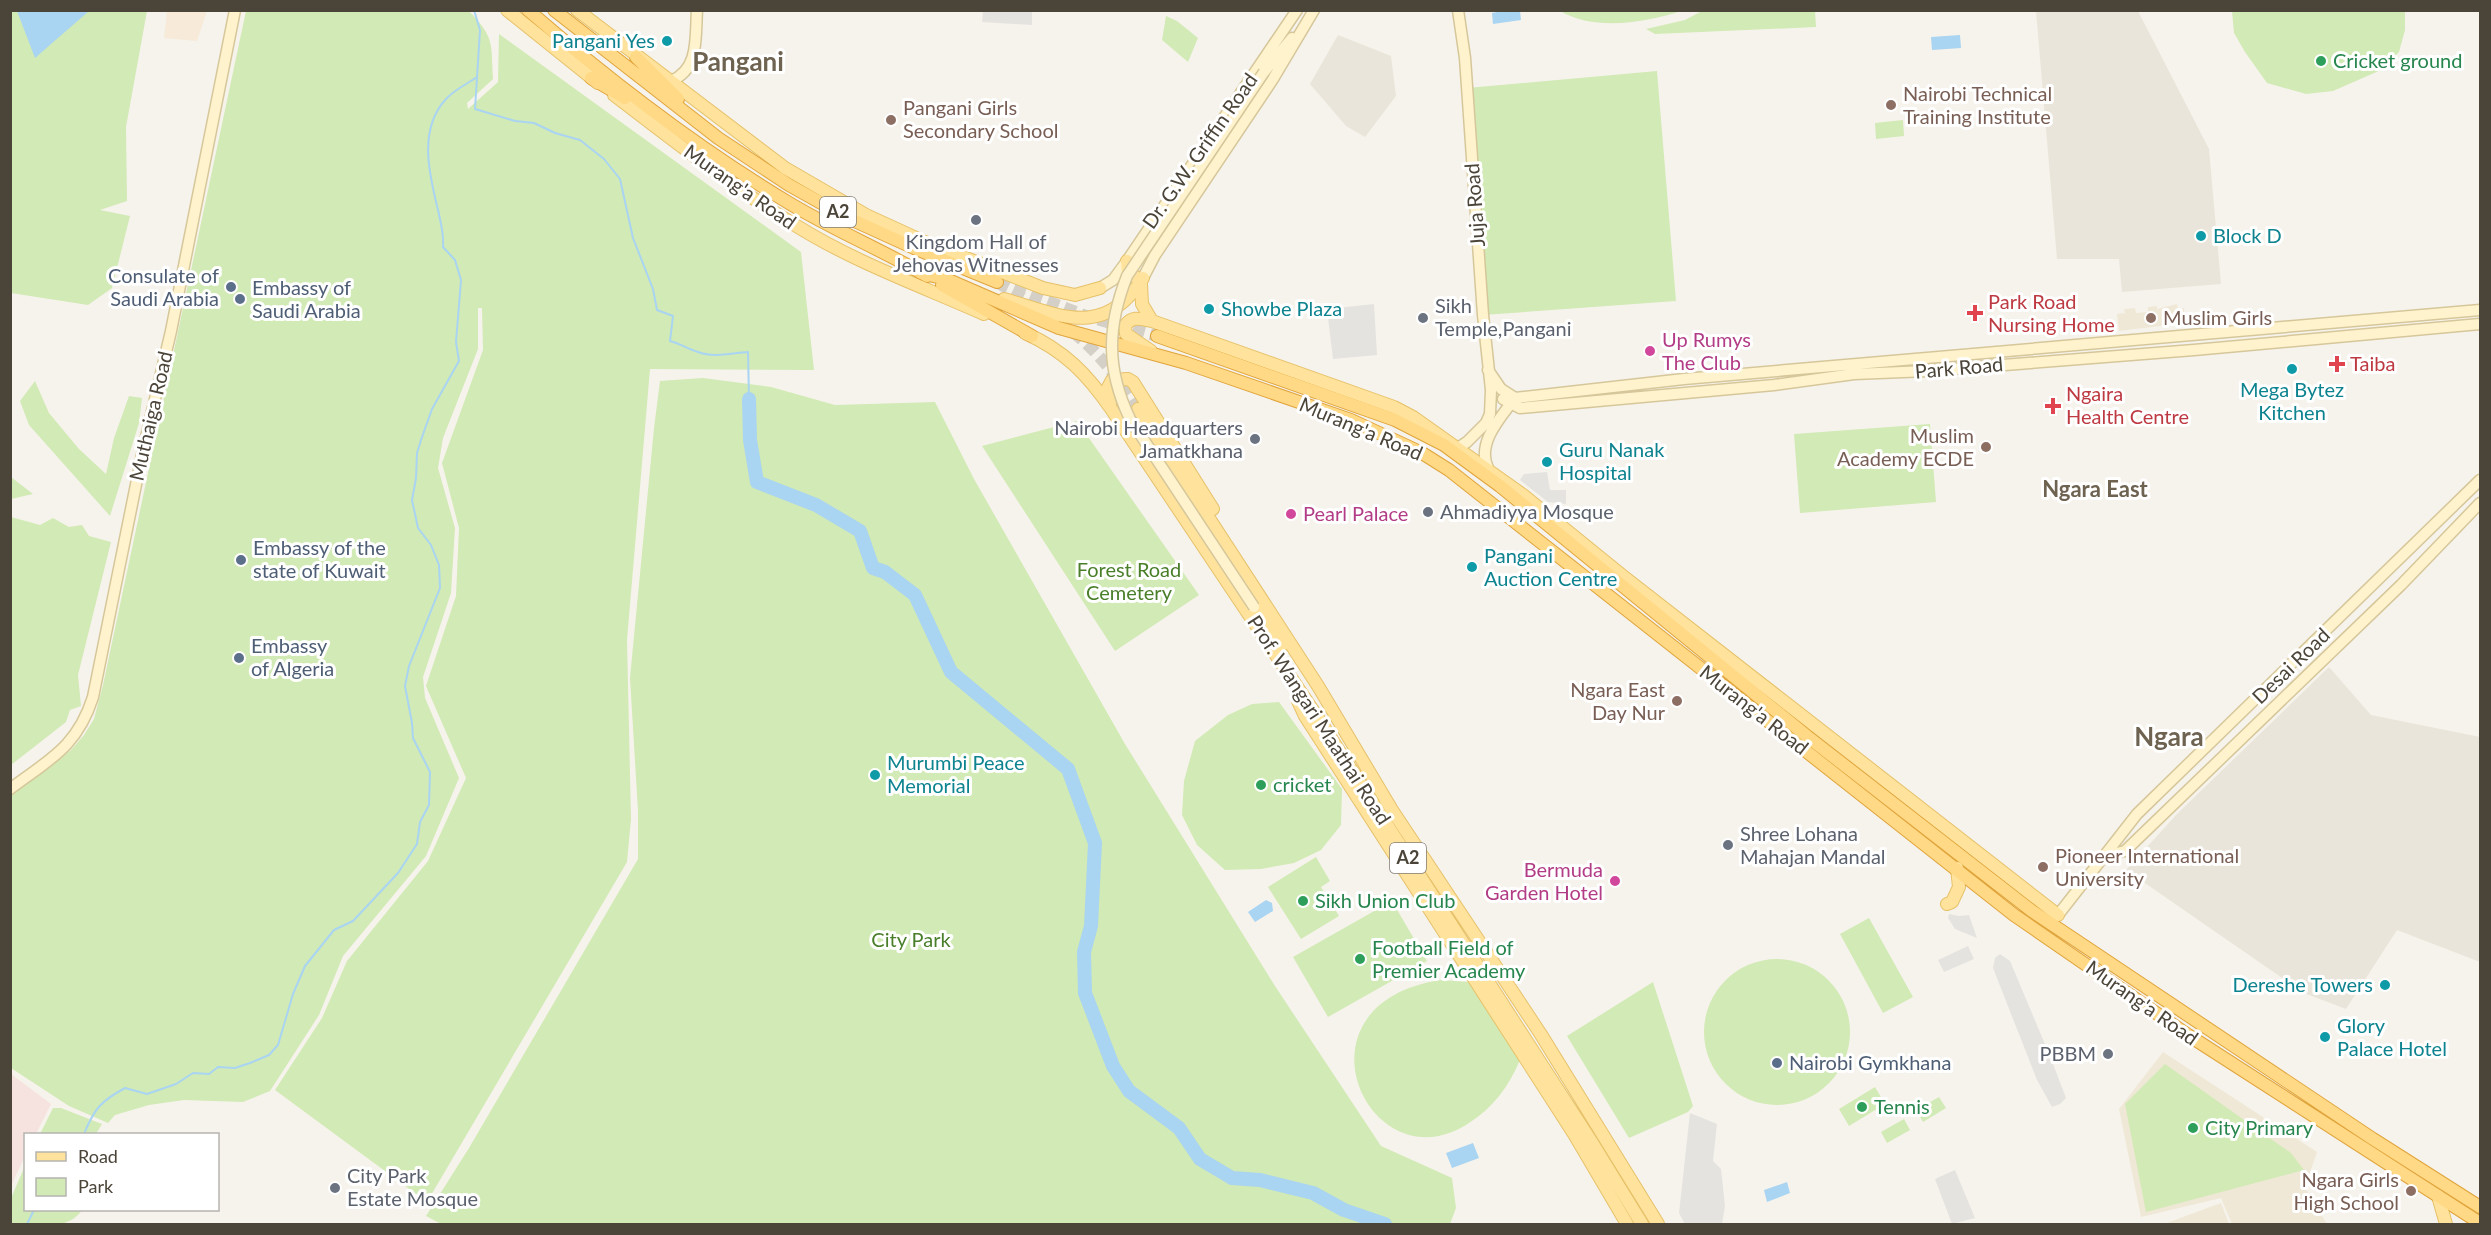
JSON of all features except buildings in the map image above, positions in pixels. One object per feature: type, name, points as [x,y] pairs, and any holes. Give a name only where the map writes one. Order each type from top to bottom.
[{"type":"highway","name":"Murang'a Road","points":[[528,10],[591,65],[687,137],[789,203],[921,273],[994,315]]},
{"type":"highway","name":"Murang'a Road","points":[[554,10],[751,162],[848,218],[997,282]]},
{"type":"highway","points":[[636,57],[682,102],[692,117]]},
{"type":"highway","points":[[591,78],[687,137]]},
{"type":"highway","name":"Murang'a Road","points":[[921,273],[946,279],[1035,320],[1152,352],[1351,420],[1422,453],[1449,470],[2014,915],[2188,1035],[2481,1223]]},
{"type":"highway","name":"Prof. Wangari Maathai Road","points":[[994,315],[1032,336]]},
{"type":"highway","name":"Murang'a Road","points":[[1157,336],[1395,420],[1440,439],[1790,722],[2032,911],[2373,1138],[2481,1207]]},
{"type":"main road","name":"Muthaiga Road","points":[[10,789],[68,746],[79,730],[93,697],[142,450],[171,331],[236,10]]},
{"type":"main road","name":"Murang'a Road","points":[[507,10],[591,78],[704,163],[795,225],[835,248],[1032,336]]},
{"type":"main road","name":"Murang'a Road","points":[[577,10],[784,168],[883,223],[1043,288],[1075,295],[1100,288]]},
{"type":"main road","points":[[670,81],[685,72],[692,62],[697,10]]},
{"type":"main road","points":[[1264,72],[1298,10]]},
{"type":"main road","name":"Dr. G.W. Griffin Road","points":[[1100,288],[1113,280],[1127,261],[1298,10]]},
{"type":"main road","name":"Dr. G.W. Griffin Road","points":[[1264,72],[1314,10]]},
{"type":"main road","name":"Dr. G.W. Griffin Road","points":[[1143,278],[1155,255],[1273,79],[1314,10]]},
{"type":"main road","name":"Juja Road","points":[[1458,448],[1486,423],[1490,414],[1490,387],[1460,10]]},
{"type":"main road","name":"Prof. Wangari Maathai Road","points":[[1254,607],[1130,419],[1119,390],[1112,356],[1111,336],[1117,301],[1127,276],[1264,72]]},
{"type":"main road","points":[[1127,261],[1128,273],[1143,278],[1140,287],[1142,304],[1152,321]]},
{"type":"main road","name":"Murang'a Road","points":[[982,295],[1006,299],[1062,318],[1082,319],[1115,308],[1129,299],[1143,278]]},
{"type":"main road","name":"Park Road","points":[[1513,401],[1684,379],[2481,310]]},
{"type":"main road","points":[[1152,352],[1130,338],[1125,330],[1128,322],[1135,318],[1152,321],[1394,407],[1413,417],[1440,439]]},
{"type":"main road","name":"Park Road","points":[[1513,401],[1520,408],[1721,390],[1854,374],[1928,371],[2194,350],[2481,324]]},
{"type":"main road","name":"Prof. Wangari Maathai Road","points":[[1032,336],[1066,356],[1095,386],[1112,410],[1297,685],[1592,1141],[1641,1224]]},
{"type":"main road","points":[[1488,370],[1501,389],[1513,401]]},
{"type":"main road","points":[[1112,410],[1106,391],[1108,386],[1112,380],[1128,379],[1138,389],[1213,509]]},
{"type":"main road","points":[[1490,387],[1499,397],[1513,401]]},
{"type":"main road","points":[[1488,468],[1484,456],[1488,439],[1497,422],[1513,401]]},
{"type":"main road","name":"Prof. Wangari Maathai Road","points":[[1138,409],[1331,710],[1392,810],[1540,1033],[1658,1224]]},
{"type":"main road","name":"Murang'a Road","points":[[1440,439],[1488,468],[2058,915]]},
{"type":"main road","name":"Desai Road","points":[[2058,915],[2138,814],[2481,480]]},
{"type":"main road","name":"Desai Road","points":[[2104,856],[2125,851],[2481,503]]},
{"type":"main road","points":[[2405,554],[2418,567]]},
{"type":"main road","points":[[1254,607],[1284,665]]},
{"type":"main road","points":[[1254,607],[1331,710]]},
{"type":"main road","points":[[1297,685],[1298,701],[1305,716],[1574,1134],[1627,1224]]},
{"type":"main road","points":[[1947,904],[1952,902],[1959,887],[1957,868]]},
{"type":"main road","points":[[2438,1196],[2446,1224]]},
{"type":"shaded area","points":[[167,11],[207,11],[197,41],[164,38]]},
{"type":"shaded area","points":[[983,11],[1032,11],[1032,25],[982,22]]},
{"type":"shaded area","points":[[2036,11],[2138,11],[2209,149],[2221,284],[2122,292],[2119,259],[2057,259]]},
{"type":"shaded area","points":[[1338,35],[1391,56],[1396,96],[1365,137],[1346,126],[1310,84]]},
{"type":"shaded area","points":[[1374,304],[1377,355],[1333,359],[1327,309]]},
{"type":"shaded area","name":"Muslim Girls","points":[[2177,304],[2178,309],[2184,308],[2185,323],[2119,331],[2117,314],[2125,313],[2124,309],[2135,308],[2136,313],[2148,312],[2148,307],[2157,306],[2157,309]]},
{"type":"shaded area","name":"Guru Nanak Hospital","points":[[1547,472],[1550,490],[1566,490],[1566,504],[1548,502],[1520,480],[1524,474]]},
{"type":"shaded area","points":[[2329,667],[2371,715],[2480,737],[2480,962],[2397,930],[2346,1009],[2304,993],[2126,870],[2177,814]]},
{"type":"shaded area","points":[[1949,914],[1969,915],[1977,938],[1955,929],[1948,918]]},
{"type":"shaded area","points":[[1968,946],[1974,959],[1944,972],[1938,960]]},
{"type":"shaded area","points":[[2000,954],[2010,961],[2066,1098],[2060,1104],[2052,1107],[2037,1080],[1993,968],[1995,958]]},
{"type":"shaded area","name":"City Primary","points":[[2163,1052],[2317,1152],[2305,1187],[2327,1224],[2232,1224],[2221,1198],[2141,1217],[2119,1109]]},
{"type":"shaded area","points":[[11,1074],[51,1104],[36,1133],[24,1133],[24,1158],[11,1186]]},
{"type":"shaded area","points":[[1690,1113],[1717,1124],[1713,1161],[1721,1169],[1725,1206],[1722,1224],[1685,1224],[1679,1213]]},
{"type":"shaded area","points":[[1955,1170],[1975,1218],[1952,1224],[1935,1179]]},
{"type":"shaded area","points":[[2221,1203],[2229,1224],[2164,1224]]},
{"type":"green space","points":[[10,11],[147,11],[126,127],[127,201],[100,210],[130,216],[112,288],[88,305],[11,293]]},
{"type":"green space","points":[[246,11],[469,11],[483,28],[490,42],[493,79],[467,103],[468,109],[498,82],[499,34],[801,252],[814,370],[650,369],[627,640],[631,819],[627,862],[427,1202],[275,1090],[322,1018],[347,961],[428,861],[466,778],[426,686],[456,596],[459,528],[442,463],[483,350],[482,308],[478,308],[478,349],[443,438],[438,468],[455,528],[451,593],[423,677],[425,698],[459,778],[426,856],[343,956],[319,1015],[270,1091],[243,1102],[184,1100],[149,1105],[115,1115],[108,1123],[69,1106],[11,1068],[10,783],[28,783],[71,750],[94,719]]},
{"type":"green space","points":[[1560,11],[1681,11],[1636,22],[1604,23],[1573,17]]},
{"type":"green space","points":[[1702,11],[1815,11],[1816,27],[1655,34],[1646,29],[1685,20]]},
{"type":"green space","name":"Cricket ground","points":[[2232,11],[2405,11],[2405,30],[2399,52],[2381,70],[2333,91],[2306,94],[2267,83],[2234,33]]},
{"type":"green space","points":[[1166,16],[1177,21],[1198,38],[1188,62],[1162,40]]},
{"type":"green space","points":[[1657,71],[1676,301],[1483,315],[1467,88]]},
{"type":"green space","points":[[1903,120],[1904,136],[1876,139],[1875,123]]},
{"type":"green space","name":"City Park","points":[[703,378],[771,387],[835,405],[935,402],[974,479],[1125,744],[1275,986],[1381,1146],[1452,1178],[1456,1208],[1450,1224],[441,1224],[426,1216],[469,1148],[638,859],[638,811],[630,678],[660,381]]},
{"type":"green space","points":[[35,381],[49,413],[79,449],[106,474],[114,438],[129,396],[142,398],[139,423],[110,516],[29,425],[20,401]]},
{"type":"green space","name":"Forest Road Cemetery","points":[[1077,421],[1199,595],[1115,651],[982,446]]},
{"type":"green space","points":[[1930,424],[1936,502],[1800,513],[1794,434]]},
{"type":"green space","points":[[11,477],[33,494],[11,499]]},
{"type":"green space","points":[[11,517],[40,525],[53,518],[69,527],[82,525],[89,536],[111,542],[78,675],[81,706],[70,710],[66,722],[11,765]]},
{"type":"green space","name":"cricket","points":[[1279,702],[1342,789],[1341,825],[1321,850],[1294,863],[1261,869],[1225,870],[1197,845],[1182,815],[1184,781],[1195,741],[1228,715],[1252,704]]},
{"type":"green space","name":"Sikh Union Club","points":[[1316,857],[1330,881],[1321,887],[1339,916],[1301,939],[1268,887]]},
{"type":"green space","name":"Football Field of Premier Academy","points":[[1392,901],[1427,961],[1328,1017],[1293,957]]},
{"type":"green space","points":[[1869,918],[1913,997],[1883,1013],[1840,934]]},
{"type":"green space","points":[[1777,959],[1805,965],[1817,971],[1828,981],[1838,992],[1844,1004],[1850,1032],[1844,1060],[1838,1072],[1828,1083],[1817,1093],[1805,1099],[1777,1105],[1749,1099],[1737,1093],[1726,1083],[1716,1072],[1710,1060],[1704,1032],[1710,1004],[1716,992],[1726,981],[1737,971],[1749,965]]},
{"type":"green space","points":[[1440,980],[1470,982],[1520,1060],[1511,1079],[1486,1110],[1469,1123],[1433,1137],[1401,1132],[1375,1113],[1359,1086],[1355,1054],[1365,1022],[1392,996]]},
{"type":"green space","points":[[1653,982],[1693,1106],[1688,1112],[1629,1138],[1567,1036]]},
{"type":"green space","name":"City Primary","points":[[2165,1064],[2291,1153],[2304,1170],[2146,1212],[2125,1104]]},
{"type":"green space","name":"Tennis","points":[[1875,1087],[1885,1104],[1849,1126],[1839,1109]]},
{"type":"green space","points":[[1939,1097],[1946,1108],[1923,1122],[1916,1110]]},
{"type":"green space","points":[[53,1108],[61,1108],[102,1124],[97,1133],[40,1133]]},
{"type":"green space","points":[[1904,1119],[1910,1130],[1887,1143],[1881,1132]]},
{"type":"green space","points":[[24,1168],[24,1211],[81,1211],[68,1222],[50,1226],[11,1224],[11,1198]]},
{"type":"water","points":[[1508,10],[1520,11],[1521,20],[1493,24],[1492,13]]},
{"type":"water","points":[[17,11],[89,11],[35,58]]},
{"type":"water","points":[[1960,35],[1961,48],[1932,50],[1931,37]]},
{"type":"water","points":[[1266,900],[1272,903],[1273,911],[1255,922],[1248,912]]},
{"type":"water","points":[[1473,1143],[1479,1158],[1452,1168],[1446,1153]]},
{"type":"water","points":[[1787,1182],[1790,1193],[1767,1202],[1764,1190]]},
{"type":"waterway","points":[[474,10],[480,30],[475,109],[515,121],[534,123],[555,133],[580,140],[604,159],[620,179],[633,238],[653,289],[657,310],[673,316],[670,341],[710,355],[748,352],[749,399]]},
{"type":"waterway","points":[[84,1133],[99,1106],[125,1088],[147,1094],[176,1084],[193,1073],[209,1074],[218,1067],[235,1068],[269,1055],[278,1045],[293,994],[305,966],[334,930],[353,921],[398,873],[417,844],[420,822],[429,805],[430,772],[413,738],[405,686],[409,666],[440,588],[439,565],[431,545],[418,528],[412,500],[417,453],[421,440],[432,409],[459,361],[456,342],[461,280],[455,260],[443,247],[442,228],[429,167],[429,138],[437,111],[446,99],[477,77]]},
{"type":"waterway","points":[[749,399],[750,440],[757,482],[816,505],[860,531],[873,568],[885,572],[915,595],[951,672],[1068,769],[1095,843],[1091,926],[1084,952],[1085,993],[1113,1066],[1129,1091],[1179,1128],[1200,1159],[1232,1178],[1260,1180],[1313,1193],[1344,1210],[1385,1224]]},
{"type":"waterway","points":[[27,1224],[34,1211]]},
{"type":"tunnel","points":[[997,282],[1040,308]]},
{"type":"tunnel","points":[[997,282],[1086,316],[1157,336]]},
{"type":"tunnel","points":[[1073,332],[1109,368],[1138,409]]},
{"type":"place","name":"Pangani Yes","points":[[667,41]]},
{"type":"place","name":"Cricket ground","points":[[2321,61]]},
{"type":"place","name":"Nairobi Technical Training Institute","points":[[1891,105]]},
{"type":"place","name":"Pangani Girls Secondary School","points":[[891,120]]},
{"type":"place","name":"Kingdom Hall of Jehovas Witnesses","points":[[976,220]]},
{"type":"place","name":"Block D","points":[[2201,236]]},
{"type":"place","name":"Consulate of Saudi Arabia","points":[[231,287]]},
{"type":"place","name":"Embassy of Saudi Arabia","points":[[240,299]]},
{"type":"place","name":"Showbe Plaza","points":[[1209,309]]},
{"type":"place","name":"Park Road Nursing Home","points":[[1975,313]]},
{"type":"place","name":"Sikh Temple,Pangani","points":[[1423,318]]},
{"type":"place","name":"Muslim Girls","points":[[2151,318]]},
{"type":"place","name":"Up Rumys The Club","points":[[1650,351]]},
{"type":"place","name":"Taiba","points":[[2337,364]]},
{"type":"place","name":"Mega Bytez Kitchen","points":[[2292,369]]},
{"type":"place","name":"Ngaira Health Centre","points":[[2053,406]]},
{"type":"place","name":"Nairobi Headquarters Jamatkhana","points":[[1255,439]]},
{"type":"place","name":"Muslim Academy ECDE","points":[[1986,447]]},
{"type":"place","name":"Guru Nanak Hospital","points":[[1547,462]]},
{"type":"place","name":"Ahmadiyya Mosque","points":[[1428,512]]},
{"type":"place","name":"Pearl Palace","points":[[1291,514]]},
{"type":"place","name":"Embassy of the state of Kuwait","points":[[241,560]]},
{"type":"place","name":"Pangani Auction Centre","points":[[1472,567]]},
{"type":"place","name":"Embassy of Algeria","points":[[239,658]]},
{"type":"place","name":"Ngara East Day Nur","points":[[1677,701]]},
{"type":"place","name":"Murumbi Peace Memorial","points":[[875,775]]},
{"type":"place","name":"cricket","points":[[1261,785]]},
{"type":"place","name":"Shree Lohana Mahajan Mandal","points":[[1728,845]]},
{"type":"place","name":"Pioneer International University","points":[[2043,867]]},
{"type":"place","name":"Bermuda Garden Hotel","points":[[1615,881]]},
{"type":"place","name":"Sikh Union Club","points":[[1303,901]]},
{"type":"place","name":"Football Field of Premier Academy","points":[[1360,959]]},
{"type":"place","name":"Dereshe Towers","points":[[2385,985]]},
{"type":"place","name":"Glory Palace Hotel","points":[[2325,1037]]},
{"type":"place","name":"PBBM","points":[[2108,1054]]},
{"type":"place","name":"Nairobi Gymkhana","points":[[1777,1063]]},
{"type":"place","name":"Tennis","points":[[1862,1107]]},
{"type":"place","name":"City Primary","points":[[2193,1128]]},
{"type":"place","name":"City Park Estate Mosque","points":[[335,1188]]},
{"type":"place","name":"Ngara Girls High School","points":[[2411,1191]]},
{"type":"district","name":"Pangani","points":[[738,62]]},
{"type":"district","name":"Ngara East","points":[[2095,489]]},
{"type":"district","name":"Ngara","points":[[2169,737]]}]
